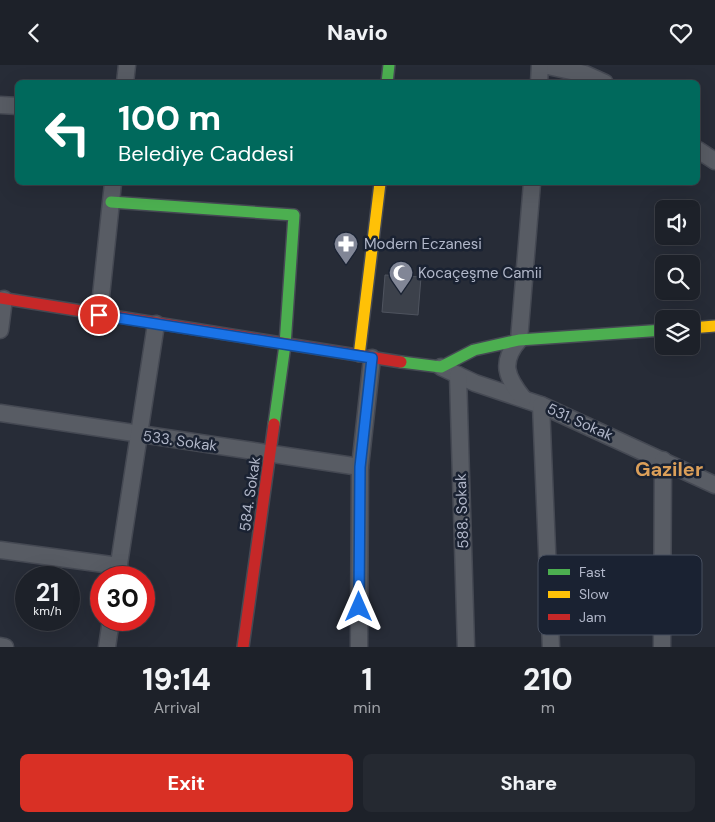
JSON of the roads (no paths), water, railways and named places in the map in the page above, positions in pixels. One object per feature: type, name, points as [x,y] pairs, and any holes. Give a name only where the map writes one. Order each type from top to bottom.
[{"type":"street","points":[[125,80],[126,65]]},
{"type":"street","points":[[388,80],[389,65]]},
{"type":"street","points":[[539,80],[541,65],[585,74],[598,80]]},
{"type":"street","points":[[0,105],[15,106]]},
{"type":"street","points":[[700,151],[715,161]]},
{"type":"street","points":[[99,315],[113,185]]},
{"type":"street","points":[[359,647],[360,467],[366,357],[380,185]]},
{"type":"street","points":[[523,398],[509,380],[507,367],[509,352],[519,340],[532,185]]},
{"type":"street","name":"584. Sokak","points":[[111,202],[294,215],[285,345],[243,647]]},
{"type":"street","points":[[0,330],[2,299],[285,345],[441,367],[474,350],[519,340],[655,330]]},
{"type":"street","points":[[119,566],[156,324]]},
{"type":"street","points":[[700,327],[715,326]]},
{"type":"street","name":"531. Sokak","points":[[441,367],[475,383],[541,405],[663,459],[715,485]]},
{"type":"street","name":"588. Sokak","points":[[458,375],[466,647]]},
{"type":"street","points":[[541,405],[547,555]]},
{"type":"street","name":"533. Sokak","points":[[0,413],[360,467]]},
{"type":"street","points":[[662,555],[663,459]]},
{"type":"street","points":[[0,550],[90,567]]},
{"type":"street","points":[[107,647],[109,631]]},
{"type":"street","points":[[0,646],[5,647]]},
{"type":"place","name":"Modern Eczanesi","points":[[346,265]]},
{"type":"place","name":"Kocaçeşme Camii","points":[[401,294]]},
{"type":"district","name":"Gaziler","points":[[669,469]]}]
